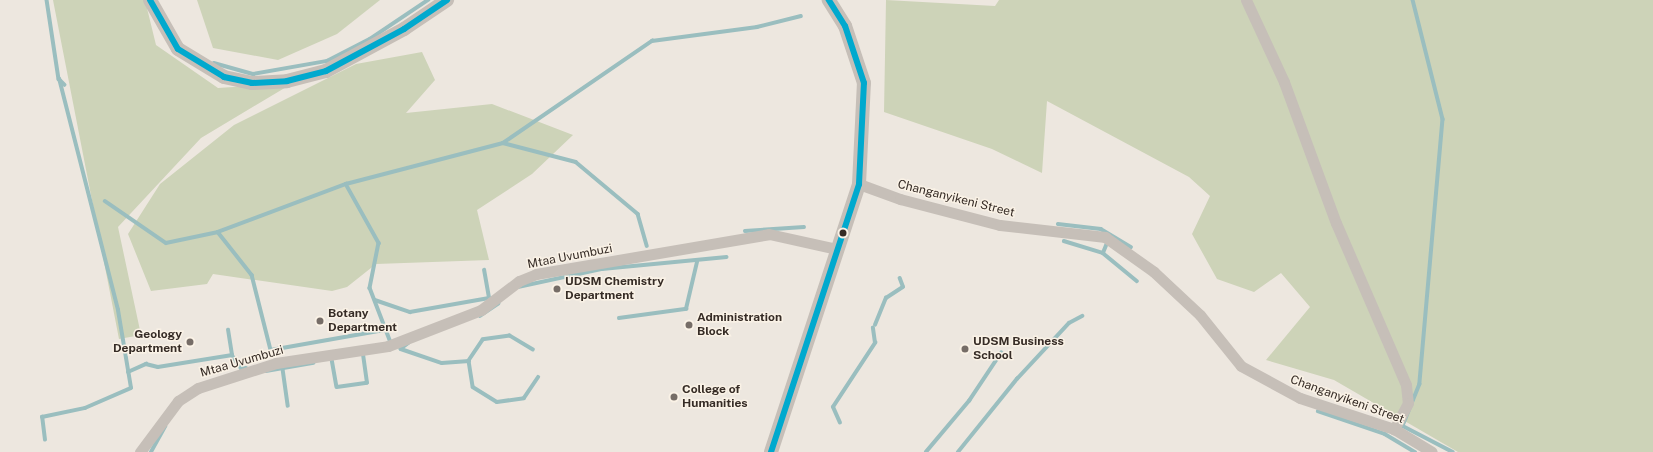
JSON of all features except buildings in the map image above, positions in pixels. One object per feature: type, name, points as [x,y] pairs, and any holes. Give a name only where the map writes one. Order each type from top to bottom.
[{"type":"street","points":[[150,0],[178,49],[224,77],[252,83],[287,81],[326,71],[404,29],[447,0]]},
{"type":"street","points":[[771,452],[859,184],[864,83],[845,26],[829,0]]},
{"type":"street","points":[[1246,0],[1284,82],[1336,223],[1400,370],[1408,403],[1394,429]]},
{"type":"street","name":"Changanyikeni Street","points":[[859,184],[900,199],[1000,225],[1105,237],[1154,272],[1200,315],[1241,366],[1300,398],[1394,429],[1432,452]]},
{"type":"street","name":"Mtaa Uvumbuzi","points":[[140,452],[178,401],[198,388],[276,363],[388,346],[481,310],[519,280],[536,274],[769,234],[837,248]]},
{"type":"green space","points":[[53,0],[145,0],[156,45],[218,88],[293,83],[201,138],[118,227],[141,335],[119,339]]},
{"type":"green space","points":[[197,0],[380,0],[337,34],[278,60],[213,48]]},
{"type":"green space","points":[[886,0],[995,6],[999,0],[1653,0],[1653,452],[1458,452],[1334,380],[1266,360],[1310,307],[1281,273],[1254,292],[1217,279],[1192,234],[1210,196],[1189,177],[1047,101],[1042,173],[992,149],[884,112]]},
{"type":"green space","points":[[422,52],[435,80],[406,113],[492,104],[573,135],[532,174],[477,210],[489,260],[376,264],[347,287],[332,291],[213,274],[207,284],[151,291],[128,234],[160,184],[234,125],[356,64]]},
{"type":"waterway","points":[[47,0],[59,79],[65,85]]},
{"type":"waterway","points":[[214,63],[253,74],[327,61],[370,39],[428,0]]},
{"type":"waterway","points":[[1413,0],[1443,119],[1420,384],[1403,426],[1453,452]]},
{"type":"waterway","points":[[503,143],[652,41],[757,27],[801,16]]},
{"type":"waterway","points":[[45,440],[42,417],[85,408],[131,388],[118,310],[59,79]]},
{"type":"waterway","points":[[105,201],[166,243],[218,232],[346,184],[503,143],[576,162],[638,214],[647,246]]},
{"type":"waterway","points":[[346,184],[379,243],[370,288],[390,340]]},
{"type":"waterway","points":[[1058,224],[1101,229],[1131,247]]},
{"type":"waterway","points":[[745,231],[804,227]]},
{"type":"waterway","points":[[218,232],[252,275],[271,350],[385,330]]},
{"type":"waterway","points":[[1064,241],[1103,253],[1137,281]]},
{"type":"waterway","points":[[1103,253],[1107,243]]},
{"type":"waterway","points":[[518,287],[602,269],[726,257]]},
{"type":"waterway","points":[[619,318],[686,309],[697,262]]},
{"type":"waterway","points":[[375,300],[410,312],[489,298],[484,270]]},
{"type":"waterway","points":[[875,325],[886,298],[903,287],[900,279]]},
{"type":"waterway","points":[[480,316],[498,304]]},
{"type":"waterway","points":[[958,452],[1017,379],[1069,323],[1082,316]]},
{"type":"waterway","points":[[840,423],[833,407],[875,343],[873,328]]},
{"type":"waterway","points":[[128,372],[146,364],[158,367],[232,355],[228,330]]},
{"type":"waterway","points":[[533,350],[510,336],[483,340],[469,361],[473,387],[497,402],[524,398],[538,377]]},
{"type":"waterway","points":[[409,343],[401,349],[442,363],[469,361]]},
{"type":"waterway","points":[[332,359],[337,387],[367,383],[363,353]]},
{"type":"waterway","points":[[926,452],[969,401],[1001,353]]},
{"type":"waterway","points":[[232,355],[241,368],[246,368]]},
{"type":"waterway","points":[[266,371],[313,363]]},
{"type":"waterway","points":[[283,369],[288,406]]},
{"type":"waterway","points":[[1318,411],[1385,434],[1415,452]]},
{"type":"waterway","points":[[151,452],[165,427]]},
{"type":"transit line","points":[[150,0],[178,49],[224,77],[252,83],[287,81],[326,71],[404,29],[447,0]]},
{"type":"transit line","points":[[771,452],[859,184],[864,83],[845,26],[829,0]]},
{"type":"place","name":"UDSM Chemistry Department","points":[[557,289]]},
{"type":"place","name":"Botany Department","points":[[320,321]]},
{"type":"place","name":"Administration Block","points":[[689,325]]},
{"type":"place","name":"Geology Department","points":[[190,342]]},
{"type":"place","name":"UDSM Business School","points":[[965,349]]},
{"type":"place","name":"College of Humanities","points":[[674,397]]}]
